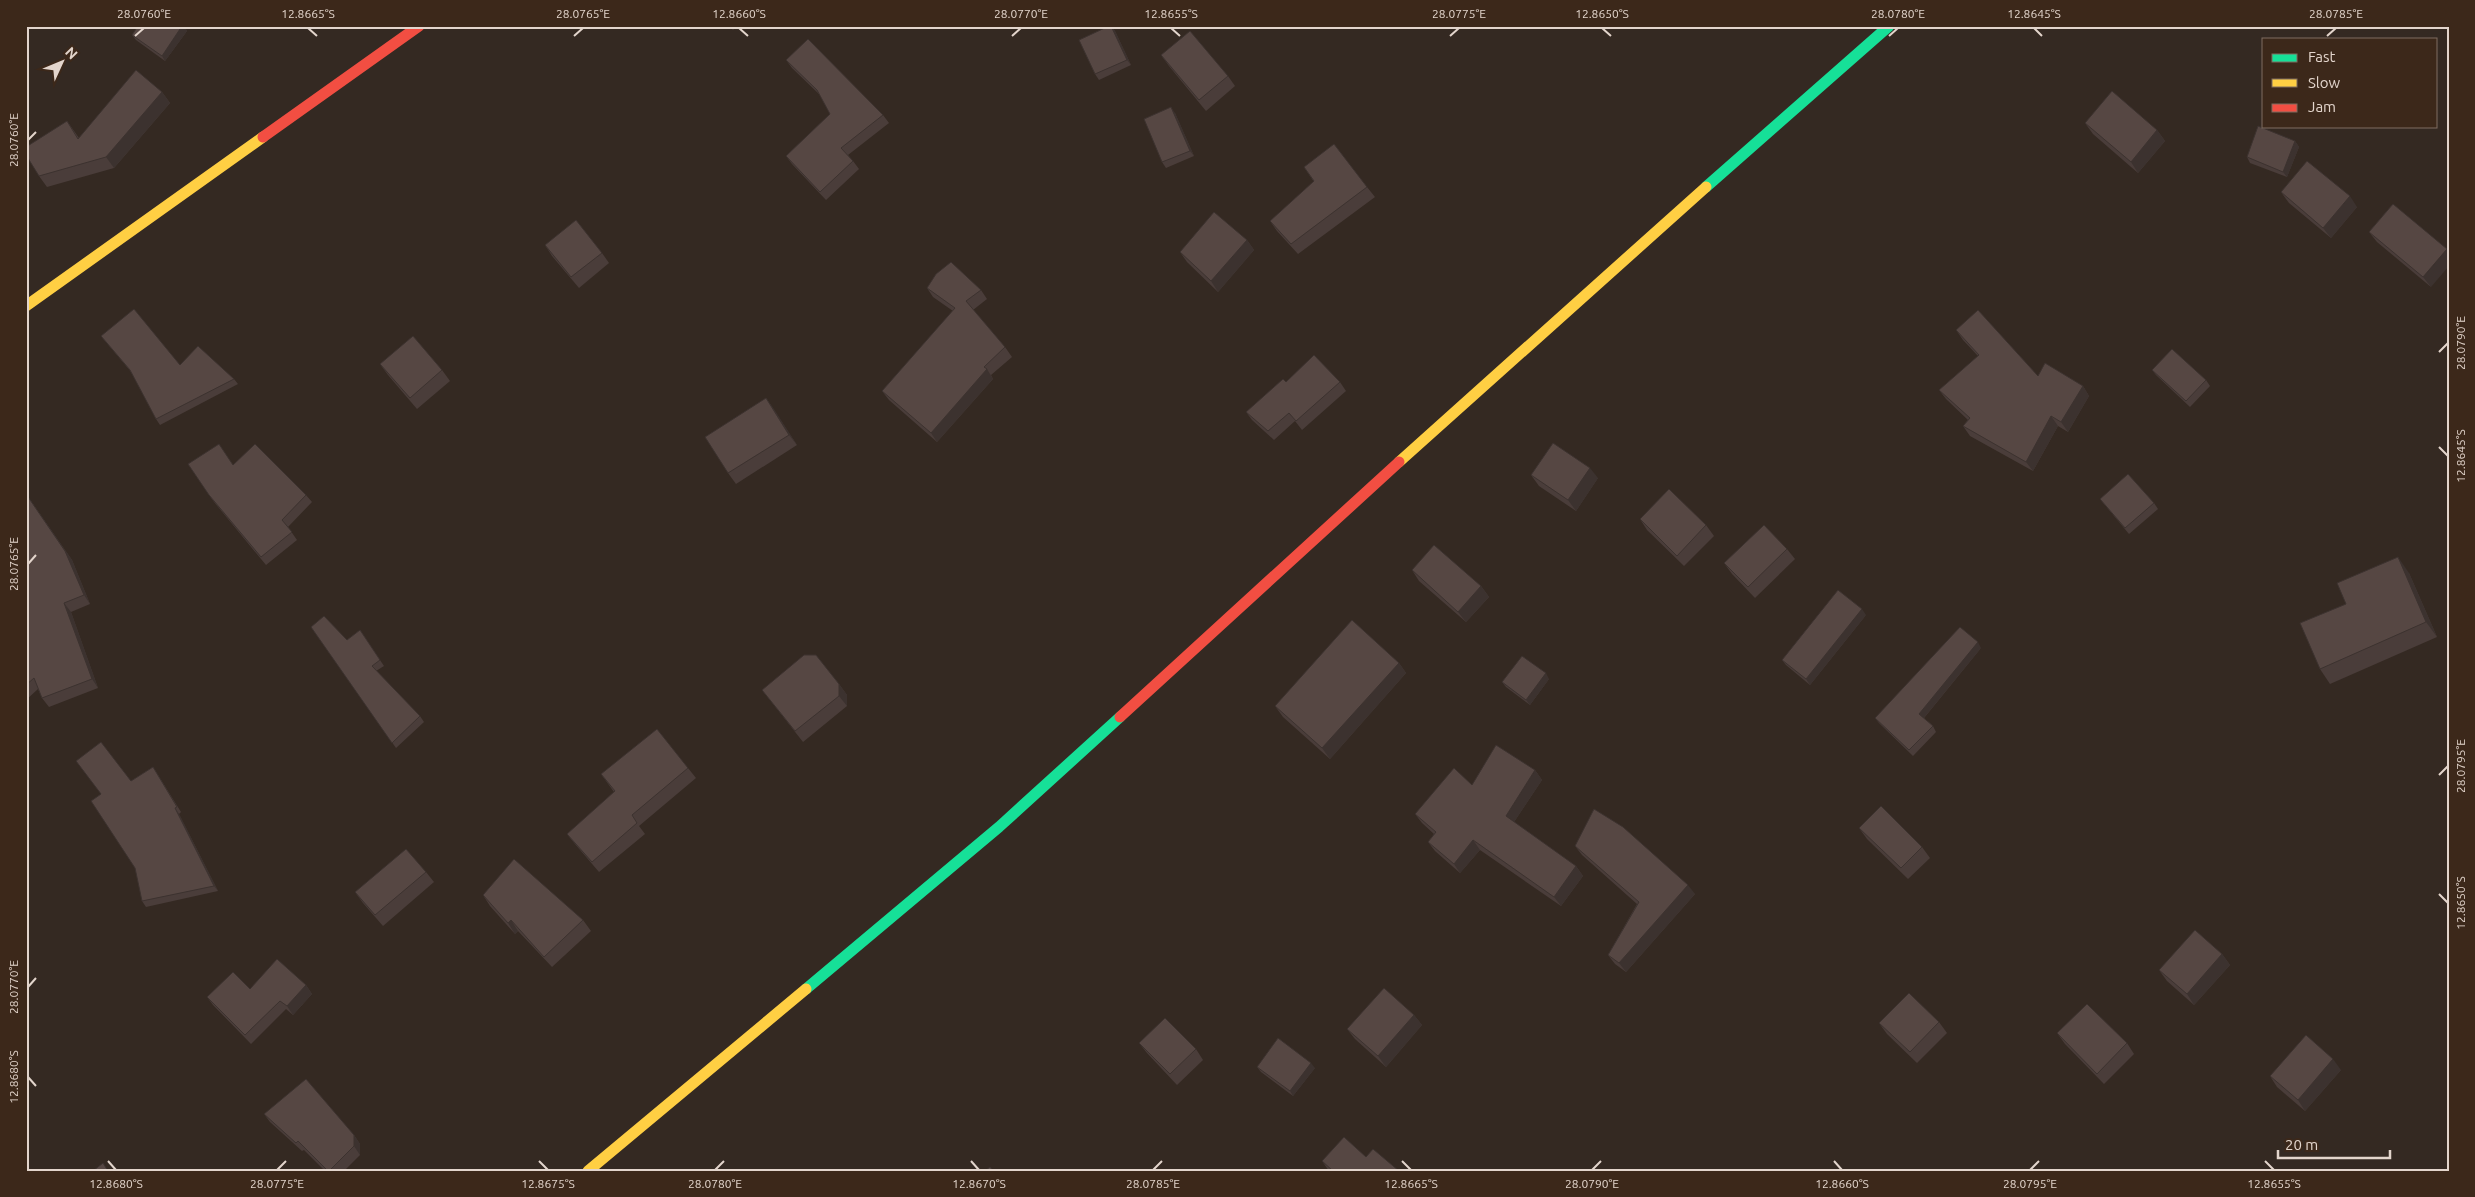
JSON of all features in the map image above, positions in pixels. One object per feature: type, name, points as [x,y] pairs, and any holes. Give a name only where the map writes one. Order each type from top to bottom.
[{"type":"street","points":[[26,306],[419,26]]},
{"type":"street","points":[[588,1171],[999,827],[1504,366],[1889,26]]},
{"type":"building","points":[[138,26],[182,26],[162,56],[132,35]]},
{"type":"building","points":[[1111,26],[1127,60],[1095,74],[1079,40]]},
{"type":"building","points":[[1190,31],[1228,76],[1199,100],[1161,55]]},
{"type":"building","points":[[808,39],[883,115],[841,148],[853,161],[820,192],[786,156],[830,114],[817,90],[786,60]]},
{"type":"building","points":[[136,70],[162,92],[106,157],[39,176],[26,155],[26,147],[67,121],[78,139]]},
{"type":"building","points":[[2112,91],[2157,130],[2131,162],[2085,123]]},
{"type":"building","points":[[1171,107],[1190,151],[1162,162],[1144,119]]},
{"type":"building","points":[[2258,126],[2295,141],[2283,172],[2247,157]]},
{"type":"building","points":[[1334,144],[1367,187],[1291,244],[1270,221],[1314,181],[1304,167]]},
{"type":"building","points":[[2307,161],[2350,196],[2323,228],[2281,192]]},
{"type":"building","points":[[2393,204],[2447,249],[2423,277],[2369,232]]},
{"type":"building","points":[[1214,212],[1247,240],[1211,281],[1180,252]]},
{"type":"building","points":[[576,220],[602,253],[571,277],[545,245]]},
{"type":"building","points":[[951,262],[981,290],[966,301],[1005,347],[984,367],[987,369],[931,433],[882,391],[955,308],[927,288],[936,274]]},
{"type":"building","points":[[134,309],[180,365],[198,346],[234,379],[156,419],[130,370],[101,336]]},
{"type":"building","points":[[1978,310],[2038,376],[2045,363],[2083,386],[2061,422],[2051,416],[2026,462],[1963,426],[1970,418],[1939,390],[1979,355],[1956,330]]},
{"type":"building","points":[[413,336],[442,370],[410,398],[380,364]]},
{"type":"building","points":[[2172,349],[2206,380],[2186,401],[2152,370]]},
{"type":"building","points":[[1314,355],[1340,382],[1296,421],[1289,413],[1268,431],[1246,412],[1283,379],[1286,382]]},
{"type":"building","points":[[766,398],[789,435],[728,473],[705,437]]},
{"type":"building","points":[[1553,443],[1590,468],[1568,500],[1531,475]]},
{"type":"building","points":[[219,444],[233,465],[255,444],[306,495],[282,520],[292,532],[261,557],[209,495],[188,464]]},
{"type":"building","points":[[2128,474],[2154,503],[2125,528],[2100,499]]},
{"type":"building","points":[[1669,489],[1706,525],[1677,556],[1640,519]]},
{"type":"building","points":[[26,494],[65,551],[84,595],[64,603],[92,679],[42,698],[34,678],[26,685]]},
{"type":"building","points":[[1764,525],[1787,549],[1748,587],[1724,563]]},
{"type":"building","points":[[1434,545],[1481,586],[1458,612],[1412,570]]},
{"type":"building","points":[[2398,557],[2426,622],[2320,669],[2300,623],[2346,604],[2337,583]]},
{"type":"building","points":[[1838,590],[1862,609],[1806,679],[1782,660]]},
{"type":"building","points":[[324,616],[347,640],[360,630],[380,660],[372,666],[420,716],[392,743],[311,627]]},
{"type":"building","points":[[1352,620],[1399,663],[1322,748],[1275,706]]},
{"type":"building","points":[[1960,627],[1978,642],[1919,714],[1933,726],[1909,750],[1875,718]]},
{"type":"building","points":[[804,655],[816,655],[839,684],[839,696],[795,731],[762,690]]},
{"type":"building","points":[[1522,656],[1546,673],[1526,700],[1502,682]]},
{"type":"building","points":[[657,729],[688,768],[632,815],[637,823],[592,862],[567,834],[615,791],[601,774]]},
{"type":"building","points":[[101,742],[131,781],[153,767],[177,807],[175,808],[214,886],[142,901],[135,868],[91,801],[101,794],[76,761]]},
{"type":"building","points":[[1496,745],[1535,770],[1506,816],[1576,866],[1554,897],[1473,840],[1454,864],[1428,842],[1436,832],[1415,814],[1454,768],[1472,785]]},
{"type":"building","points":[[1881,806],[1922,847],[1901,868],[1859,828]]},
{"type":"building","points":[[1594,809],[1623,827],[1688,885],[1619,963],[1608,955],[1639,902],[1575,846]]},
{"type":"building","points":[[406,849],[426,872],[375,915],[355,892]]},
{"type":"building","points":[[514,859],[583,920],[544,957],[511,920],[508,923],[483,895]]},
{"type":"building","points":[[2195,930],[2222,954],[2187,994],[2159,970]]},
{"type":"building","points":[[277,959],[306,985],[287,1006],[280,1001],[245,1035],[207,997],[233,972],[250,989]]},
{"type":"building","points":[[1384,988],[1414,1015],[1378,1056],[1347,1029]]},
{"type":"building","points":[[1909,993],[1939,1022],[1910,1052],[1879,1023]]},
{"type":"building","points":[[2087,1004],[2127,1043],[2097,1074],[2057,1033]]},
{"type":"building","points":[[1165,1018],[1196,1049],[1170,1074],[1139,1043]]},
{"type":"building","points":[[2306,1035],[2333,1059],[2298,1100],[2270,1076]]},
{"type":"building","points":[[1278,1038],[1311,1063],[1290,1091],[1257,1067]]},
{"type":"building","points":[[306,1079],[354,1135],[354,1146],[329,1171],[298,1141],[296,1143],[264,1114]]},
{"type":"building","points":[[1344,1137],[1366,1157],[1373,1149],[1399,1171],[1333,1171],[1322,1161]]},
{"type":"building","points":[[103,1163],[108,1171],[93,1171]]},
{"type":"building","points":[[990,1167],[993,1171],[985,1171]]},
{"type":"traffic: fast","points":[[1706,187],[1889,26]]},
{"type":"traffic: fast","points":[[806,989],[999,827],[1120,717]]},
{"type":"traffic: slow","points":[[26,306],[263,137]]},
{"type":"traffic: slow","points":[[1399,462],[1706,187]]},
{"type":"traffic: slow","points":[[588,1171],[806,989]]},
{"type":"traffic: jam","points":[[263,137],[419,26]]},
{"type":"traffic: jam","points":[[1120,717],[1399,462]]}]
